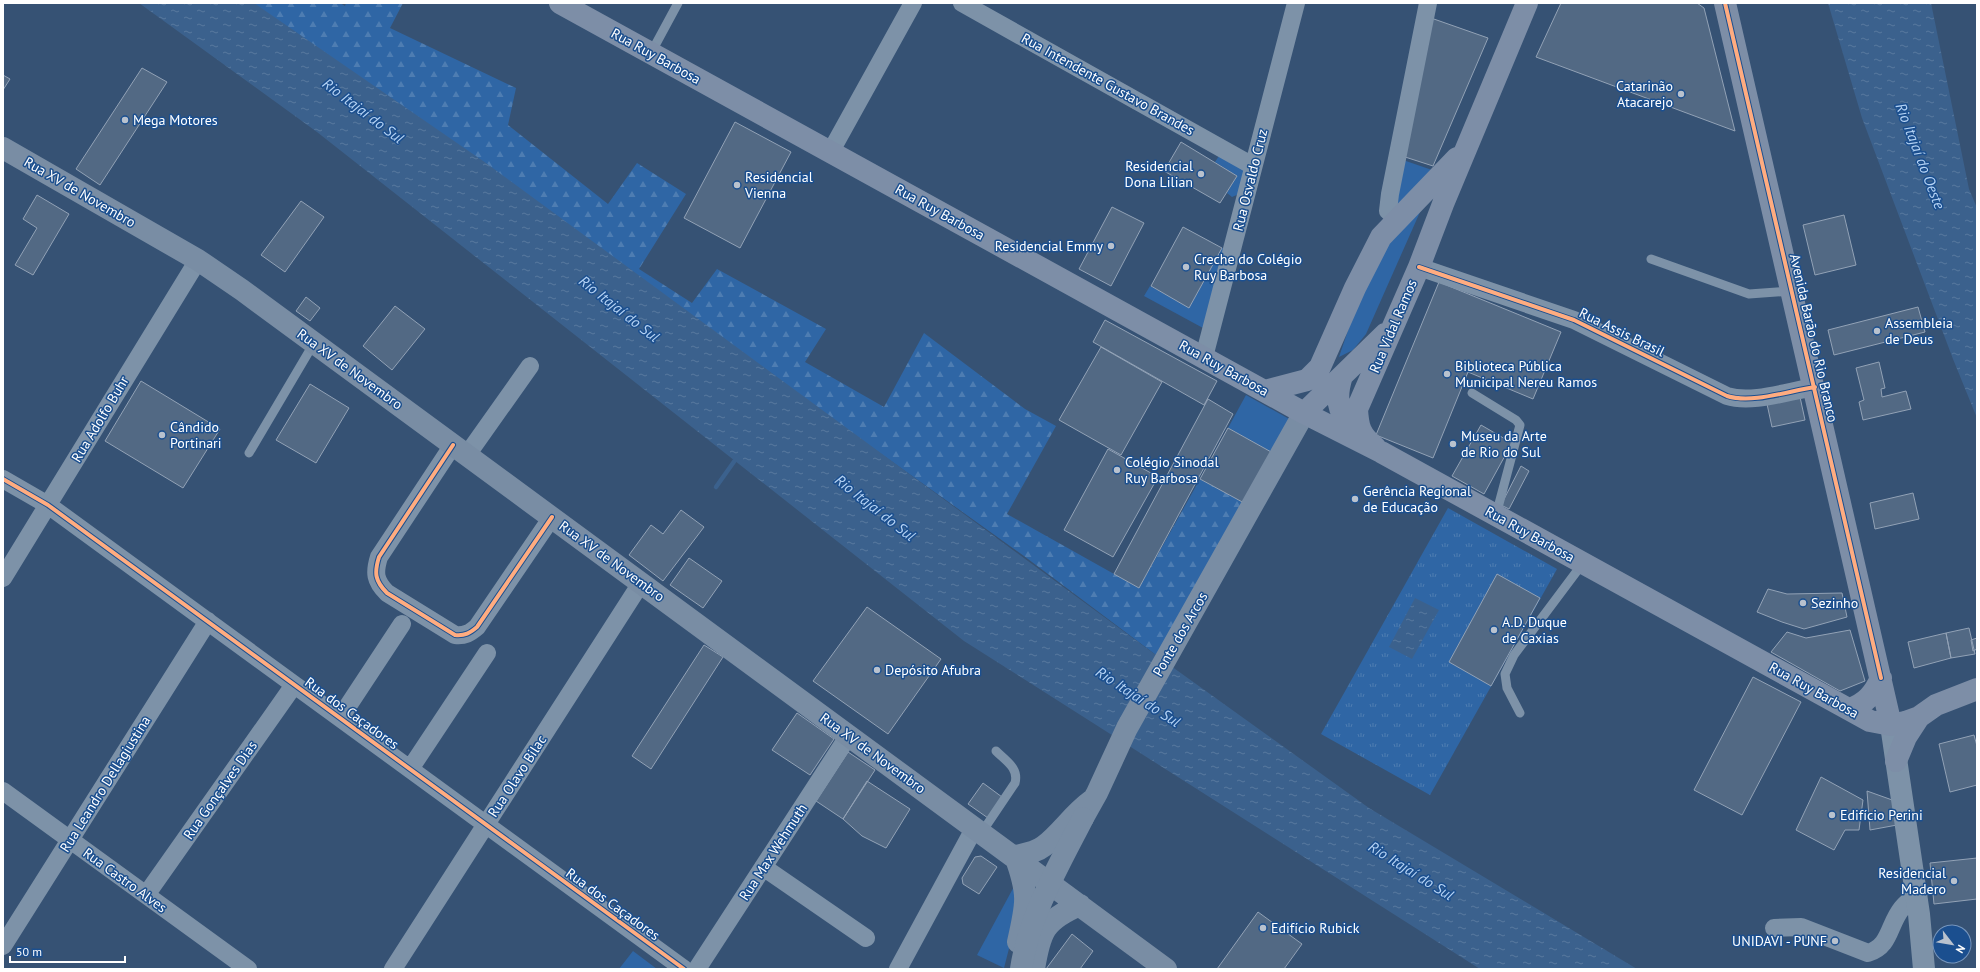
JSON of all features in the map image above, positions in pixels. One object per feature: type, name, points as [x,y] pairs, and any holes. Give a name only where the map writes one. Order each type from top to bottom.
[{"type":"main road","name":"Rua Ruy Barbosa","points":[[560,3],[1304,413],[1381,452],[1870,721],[1891,725]]},
{"type":"main road","name":"Rua Vidal Ramos","points":[[1381,452],[1364,438],[1357,423],[1357,409],[1394,326],[1527,3]]},
{"type":"main road","name":"Avenida Barão do Rio Branco","points":[[1725,3],[1815,387],[1891,725]]},
{"type":"main road","name":"Rua XV de Novembro","points":[[3,148],[198,260],[242,290],[1015,856],[1166,969]]},
{"type":"main road","name":"Rua Vidal Ramos","points":[[1265,391],[1307,380],[1320,367],[1355,288],[1381,237],[1467,149]]},
{"type":"main road","points":[[1304,413],[1394,326]]},
{"type":"main road","points":[[1342,376],[1337,391],[1339,407],[1349,425],[1364,438]]},
{"type":"main road","name":"Ponte dos Arcos","points":[[1030,969],[1028,939],[1046,891],[1083,818],[1096,796],[1127,728],[1304,413]]},
{"type":"main road","points":[[1850,709],[1861,705],[1869,698],[1880,678]]},
{"type":"main road","points":[[1891,725],[1919,717],[1936,705],[1977,689]]},
{"type":"main road","points":[[1887,702],[1910,708],[1936,705]]},
{"type":"main road","points":[[1896,761],[1906,737],[1919,717]]},
{"type":"main road","points":[[1012,969],[1026,910],[1024,882],[1015,856],[1030,853],[1044,847],[1078,810],[1096,796]]},
{"type":"main road","points":[[1030,969],[1039,939],[1048,925],[1056,916],[1080,905]]},
{"type":"main road","points":[[1026,910],[1039,939]]},
{"type":"street","points":[[831,151],[913,3]]},
{"type":"street","name":"Rua Intendente Gustavo Brandes","points":[[962,3],[1253,166]]},
{"type":"street","name":"Rua Osvaldo Cruz","points":[[1204,357],[1296,3]]},
{"type":"street","points":[[1403,214],[1388,211],[1390,194],[1428,3]]},
{"type":"street","name":"Rua Adolfo Buhr","points":[[3,578],[198,260]]},
{"type":"street","name":"Rua Assis Brasil","points":[[1418,267],[1574,320],[1726,396],[1737,399],[1749,398],[1815,387]]},
{"type":"street","points":[[530,366],[460,450],[379,557],[375,576],[378,584],[387,593],[456,635],[463,636],[470,633],[477,627],[552,517]]},
{"type":"street","name":"Rua dos Caçadores","points":[[3,480],[48,505],[684,969]]},
{"type":"street","name":"Rua Olavo Bilac","points":[[393,969],[641,583]]},
{"type":"street","name":"Rua Leandro Dellagiustina","points":[[3,946],[208,621]]},
{"type":"street","points":[[340,718],[402,624]]},
{"type":"street","points":[[410,769],[487,653]]},
{"type":"street","name":"Rua Gonçalves Dias","points":[[146,895],[294,685]]},
{"type":"street","points":[[1891,725],[1917,904],[1924,969]]},
{"type":"street","name":"Rua Max Wehmuth","points":[[697,969],[849,735]]},
{"type":"street","name":"Rua Castro Alves","points":[[3,791],[248,969]]},
{"type":"street","points":[[898,969],[978,830]]},
{"type":"street","points":[[763,867],[866,938]]},
{"type":"street","points":[[1774,928],[1801,928],[1868,953],[1878,950],[1885,941],[1902,908],[1917,904]]},
{"type":"lane","points":[[651,53],[678,3]]},
{"type":"lane","points":[[1651,259],[1749,294],[1792,291]]},
{"type":"lane","points":[[249,453],[314,343]]},
{"type":"lane","points":[[1472,393],[1516,420],[1520,425],[1496,515]]},
{"type":"lane","points":[[1520,713],[1507,688],[1505,674],[1514,655],[1583,563]]},
{"type":"lane","points":[[978,830],[1015,783],[1017,776],[1014,768],[996,751]]},
{"type":"green space","points":[[251,3],[340,3],[345,6],[346,3],[403,3],[390,28],[516,88],[508,125],[608,204],[637,163],[686,194],[639,269],[692,303],[717,269],[826,329],[805,362],[884,407],[924,333],[1025,409],[1056,426],[1007,514],[1139,588],[1200,479],[1246,504],[1164,661],[1024,556]]},
{"type":"green space","points":[[1221,153],[1247,169],[1239,194],[1232,197],[1227,193],[1237,176],[1215,162]]},
{"type":"green space","points":[[1403,160],[1432,170],[1396,206]]},
{"type":"green space","points":[[1424,203],[1366,334],[1353,350],[1339,357],[1365,280],[1384,241]]},
{"type":"green space","points":[[1222,248],[1226,250],[1203,328],[1144,296],[1150,286],[1189,307]]},
{"type":"green space","points":[[1246,395],[1291,420],[1273,453],[1228,428]]},
{"type":"green space","points":[[1448,508],[1557,569],[1430,795],[1321,734]]},
{"type":"green space","points":[[1017,881],[1024,890],[1004,968],[977,955]]},
{"type":"green space","points":[[633,951],[657,969],[619,969]]},
{"type":"water","name":"Rio Itajaí do Sul","points":[[139,3],[254,3],[486,163],[1164,661],[1369,808],[1637,969],[1480,969],[964,641],[317,132]]},
{"type":"water","name":"Rio Itajaí do Oeste","points":[[1828,3],[1931,3],[1969,189],[1977,208],[1977,418],[1953,359],[1862,118]]},
{"type":"water","points":[[1415,598],[1439,610],[1412,659],[1389,647]]},
{"type":"building","name":"Catarinão Atacarejo","points":[[1561,3],[1697,3],[1704,8],[1735,131],[1536,57]]},
{"type":"building","points":[[1431,18],[1488,38],[1433,166],[1402,156]]},
{"type":"building","name":"Mega Motores","points":[[142,68],[167,82],[100,185],[76,169]]},
{"type":"building","points":[[3,75],[10,79],[3,90]]},
{"type":"building","name":"Residencial Vienna","points":[[735,122],[791,152],[740,248],[684,218]]},
{"type":"building","name":"Residencial Dona Lilian","points":[[1181,142],[1237,176],[1220,203],[1164,171]]},
{"type":"building","points":[[37,195],[69,214],[33,275],[15,265],[37,228],[23,219]]},
{"type":"building","points":[[301,201],[324,217],[285,272],[261,255]]},
{"type":"building","name":"Residencial Emmy","points":[[1112,207],[1144,223],[1111,286],[1079,269]]},
{"type":"building","points":[[1844,215],[1856,265],[1815,275],[1803,225]]},
{"type":"building","name":"Creche do Colégio Ruy Barbosa","points":[[1183,227],[1222,248],[1189,308],[1151,286]]},
{"type":"building","points":[[1439,282],[1561,332],[1533,399],[1468,372],[1433,458],[1376,435]]},
{"type":"building","points":[[306,297],[320,308],[310,321],[296,311]]},
{"type":"building","points":[[395,306],[425,329],[392,370],[363,346]]},
{"type":"building","name":"Assembleia de Deus","points":[[1918,307],[1925,332],[1834,355],[1828,330]]},
{"type":"building","points":[[1105,320],[1217,381],[1204,405],[1093,342]]},
{"type":"building","points":[[1101,347],[1162,382],[1121,455],[1059,420]]},
{"type":"building","points":[[1879,362],[1885,388],[1881,389],[1882,397],[1906,391],[1911,409],[1863,420],[1859,402],[1864,400],[1856,368]]},
{"type":"building","name":"Cândido Portinari","points":[[141,381],[220,429],[183,488],[105,441]]},
{"type":"building","points":[[310,384],[349,408],[316,463],[276,440]]},
{"type":"building","points":[[1800,397],[1805,420],[1772,427],[1767,404]]},
{"type":"building","points":[[1208,399],[1233,414],[1139,588],[1114,574]]},
{"type":"building","points":[[1481,425],[1512,443],[1484,494],[1452,476]]},
{"type":"building","points":[[1228,428],[1273,453],[1246,504],[1200,479]]},
{"type":"building","points":[[1108,449],[1158,477],[1113,557],[1064,530]]},
{"type":"building","points":[[1521,466],[1529,471],[1509,509],[1501,505]]},
{"type":"building","points":[[1913,493],[1919,519],[1875,529],[1870,503]]},
{"type":"building","points":[[681,510],[704,527],[663,581],[629,555],[651,525],[663,534]]},
{"type":"building","points":[[689,558],[722,581],[703,608],[670,585]]},
{"type":"building","name":"A.D. Duque de Caxias","points":[[1497,574],[1540,598],[1491,686],[1449,662]]},
{"type":"building","name":"Sezinho","points":[[1768,589],[1787,594],[1842,593],[1847,617],[1804,629],[1782,622],[1757,612]]},
{"type":"building","name":"Depósito Afubra","points":[[867,607],[941,659],[888,734],[813,681]]},
{"type":"building","points":[[1969,628],[1975,654],[1951,658],[1946,633]]},
{"type":"building","points":[[1850,630],[1865,681],[1840,691],[1771,652],[1787,632],[1806,638]]},
{"type":"building","points":[[1946,633],[1951,658],[1914,668],[1908,642]]},
{"type":"building","points":[[1977,638],[1977,649],[1973,651],[1971,640]]},
{"type":"building","points":[[704,645],[723,657],[651,769],[632,756]]},
{"type":"building","points":[[1753,677],[1801,702],[1742,815],[1694,790]]},
{"type":"building","points":[[797,713],[834,739],[810,775],[772,750]]},
{"type":"building","points":[[1974,735],[1977,746],[1977,785],[1950,792],[1939,744]]},
{"type":"building","points":[[848,752],[875,770],[843,819],[816,801]]},
{"type":"building","name":"Edifício Perini","points":[[1821,777],[1863,800],[1859,830],[1845,830],[1834,850],[1796,830]]},
{"type":"building","points":[[867,781],[910,809],[886,848],[862,836],[843,819]]},
{"type":"building","points":[[983,783],[1002,797],[988,818],[968,804]]},
{"type":"building","points":[[1867,791],[1895,801],[1897,825],[1870,830]]},
{"type":"building","points":[[981,856],[997,867],[979,894],[963,884],[962,878],[975,857]]},
{"type":"building","name":"Residencial Madero","points":[[1977,858],[1977,899],[1934,904],[1930,863]]},
{"type":"building","name":"Edifício Rubick","points":[[1258,912],[1302,944],[1284,969],[1217,969]]},
{"type":"building","points":[[1072,934],[1093,951],[1080,969],[1046,969]]},
{"type":"waterway","points":[[716,487],[738,456]]},
{"type":"cycle path","points":[[1725,3],[1881,678]]},
{"type":"cycle path","points":[[1419,267],[1574,320],[1727,396],[1748,399],[1759,398],[1815,387]]},
{"type":"cycle path","points":[[453,445],[379,557],[376,572],[380,585],[387,593],[455,635],[467,634],[477,627],[552,517]]},
{"type":"cycle path","points":[[3,479],[48,505],[684,969]]},
{"type":"place","name":"Catarinão Atacarejo","points":[[1681,94]]},
{"type":"place","name":"Mega Motores","points":[[125,120]]},
{"type":"place","name":"Residencial Dona Lilian","points":[[1201,174]]},
{"type":"place","name":"Residencial Vienna","points":[[737,185]]},
{"type":"place","name":"Residencial Emmy","points":[[1111,246]]},
{"type":"place","name":"Creche do Colégio Ruy Barbosa","points":[[1186,267]]},
{"type":"place","name":"Assembleia de Deus","points":[[1877,331]]},
{"type":"place","name":"Biblioteca Pública Municipal Nereu Ramos","points":[[1447,374]]},
{"type":"place","name":"Cândido Portinari","points":[[162,435]]},
{"type":"place","name":"Museu da Arte de Rio do Sul","points":[[1453,444]]},
{"type":"place","name":"Colégio Sinodal Ruy Barbosa","points":[[1117,470]]},
{"type":"place","name":"Gerência Regional de Educação","points":[[1355,499]]},
{"type":"place","name":"Sezinho","points":[[1803,603]]},
{"type":"place","name":"A.D. Duque de Caxias","points":[[1494,630]]},
{"type":"place","name":"Depósito Afubra","points":[[877,670]]},
{"type":"place","name":"Edifício Perini","points":[[1832,815]]},
{"type":"place","name":"Residencial Madero","points":[[1954,881]]},
{"type":"place","name":"Edifício Rubick","points":[[1263,928]]},
{"type":"place","name":"UNIDAVI - PUNF","points":[[1835,941]]}]
